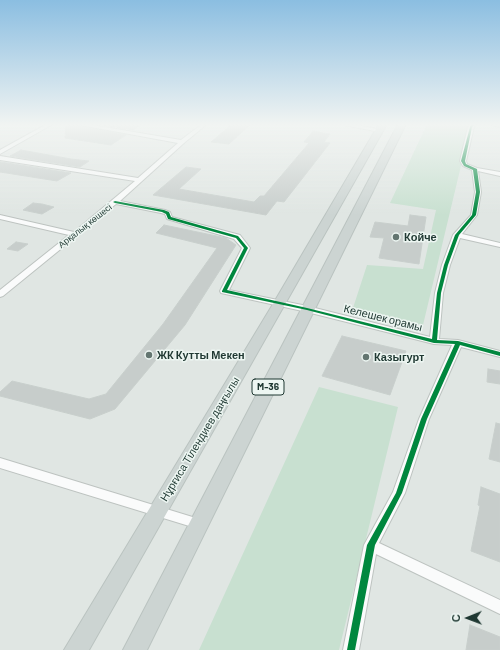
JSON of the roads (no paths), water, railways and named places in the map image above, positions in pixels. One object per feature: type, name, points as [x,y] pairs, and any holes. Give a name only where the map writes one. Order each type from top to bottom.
[{"type":"main road","name":"Нұрғиса Тілендиев даңғылы","points":[[76,650],[280,304],[365,154]]},
{"type":"main road","name":"M-36","points":[[134,650],[386,154]]},
{"type":"street","name":"Арқалық көшесі","points":[[0,294],[115,202],[168,154]]},
{"type":"street","points":[[465,154],[463,161],[465,165],[475,169],[500,174]]},
{"type":"street","points":[[0,158],[140,180]]},
{"type":"street","points":[[434,340],[439,293],[446,265],[457,235],[474,215],[478,192],[475,169]]},
{"type":"street","name":"Келешек орамы","points":[[115,202],[163,211],[168,214],[169,218],[237,237],[246,248],[224,291],[307,309],[434,340],[458,343],[500,354]]},
{"type":"street","points":[[0,216],[75,234]]},
{"type":"street","points":[[457,235],[500,245]]},
{"type":"street","points":[[351,650],[371,545],[399,494],[424,419],[458,343]]},
{"type":"street","points":[[0,463],[199,524]]},
{"type":"street","points":[[371,545],[500,607]]},
{"type":"place","name":"Койче","points":[[396,237]]},
{"type":"place","name":"ЖК Кутты Мекен","points":[[149,355]]},
{"type":"place","name":"Казыгурт","points":[[366,357]]}]
